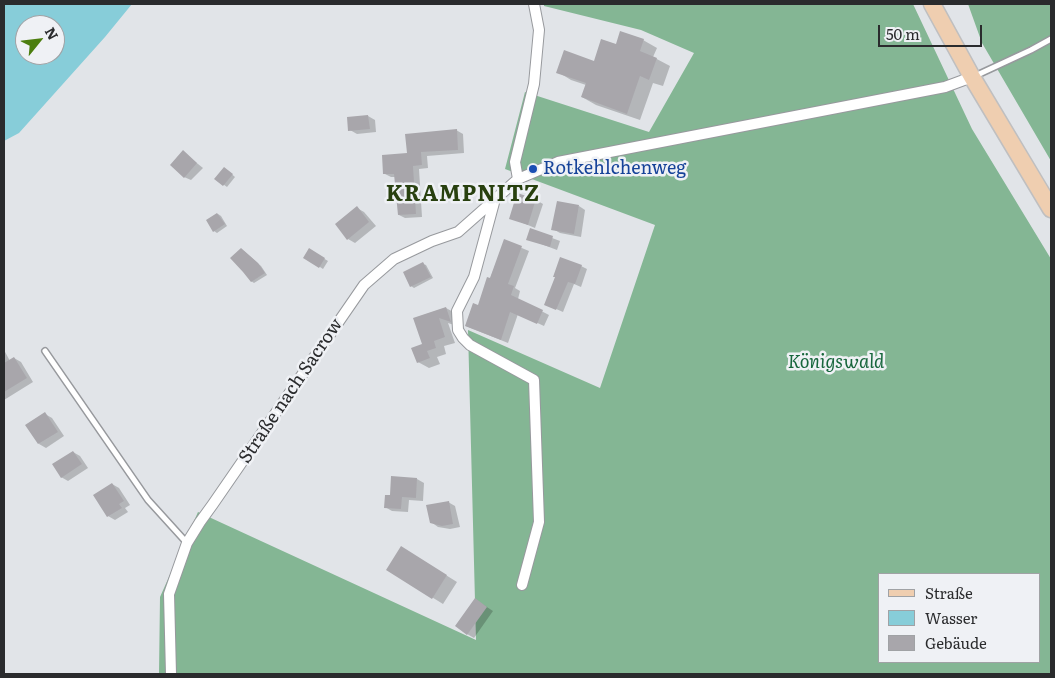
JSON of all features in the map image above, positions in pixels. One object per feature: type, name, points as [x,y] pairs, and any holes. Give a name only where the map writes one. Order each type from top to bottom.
[{"type":"main road","points":[[932,4],[972,77],[1051,209]]},
{"type":"street","points":[[534,4],[539,30],[534,84],[515,162],[518,180],[558,162],[936,89],[972,77]]},
{"type":"street","name":"Straße nach Sacrow","points":[[171,674],[169,594],[187,543],[364,285],[394,259],[432,241],[458,232],[518,180]]},
{"type":"street","points":[[496,198],[474,277],[457,311],[458,330],[470,345],[534,380],[539,522],[522,584]]},
{"type":"lane","points":[[972,77],[1031,50],[1051,38]]},
{"type":"lane","points":[[45,351],[148,500],[187,543]]},
{"type":"green space","name":"Königswald","points":[[544,4],[913,4],[972,129],[1051,259],[1051,674],[159,674],[160,597],[198,512],[476,640],[468,330],[600,388],[655,225],[505,169],[525,92],[649,132],[694,53],[641,30],[544,6]]},
{"type":"green space","points":[[968,4],[1051,4],[1051,161],[982,43]]},
{"type":"water","points":[[4,4],[132,4],[105,37],[19,133],[4,141]]},
{"type":"building","points":[[620,31],[644,39],[640,51],[657,58],[649,80],[640,76],[627,114],[581,97],[586,83],[556,73],[564,50],[594,61],[601,39],[616,44]]},
{"type":"building","points":[[368,115],[370,129],[348,131],[347,117]]},
{"type":"building","points":[[457,129],[458,150],[421,152],[422,165],[413,166],[416,214],[398,215],[394,174],[383,174],[382,155],[407,153],[405,134]]},
{"type":"building","points":[[183,150],[197,163],[184,178],[170,165]]},
{"type":"building","points":[[224,167],[233,174],[223,186],[214,179]]},
{"type":"building","points":[[517,193],[536,199],[528,225],[509,219]]},
{"type":"building","points":[[557,201],[579,205],[574,234],[551,230]]},
{"type":"building","points":[[357,206],[369,222],[347,240],[335,224]]},
{"type":"building","points":[[217,213],[225,224],[213,232],[206,220]]},
{"type":"building","points":[[530,228],[553,236],[550,247],[526,240]]},
{"type":"building","points":[[504,239],[522,246],[508,284],[514,286],[511,295],[543,310],[537,324],[510,312],[501,340],[465,326],[473,303],[478,305],[487,277],[490,278]]},
{"type":"building","points":[[241,248],[258,263],[265,273],[251,282],[230,258]]},
{"type":"building","points":[[309,248],[325,258],[319,268],[303,258]]},
{"type":"building","points":[[560,257],[582,265],[575,284],[568,282],[556,310],[544,305],[555,277],[553,277]]},
{"type":"building","points":[[423,262],[431,277],[410,287],[403,272]]},
{"type":"building","points":[[446,307],[451,322],[439,318],[445,337],[434,341],[436,348],[427,351],[430,358],[417,363],[411,348],[422,344],[413,318]]},
{"type":"building","points":[[14,357],[27,378],[4,392],[4,363]]},
{"type":"building","points":[[45,412],[58,432],[38,444],[25,425]]},
{"type":"building","points":[[73,451],[82,464],[61,478],[52,464]]},
{"type":"building","points":[[391,476],[417,478],[416,498],[402,497],[401,509],[384,508],[385,495],[390,495]]},
{"type":"building","points":[[112,483],[124,501],[119,504],[122,508],[107,517],[93,495]]},
{"type":"building","points":[[449,501],[453,524],[442,526],[430,523],[426,505]]},
{"type":"building","points":[[401,546],[447,575],[432,599],[386,570]]},
{"type":"building","points":[[475,598],[487,607],[467,635],[455,626]]},
{"type":"place","name":"Rotkehlchenweg","points":[[533,169]]},
{"type":"district","name":"KRAMPNITZ","points":[[463,195]]}]
